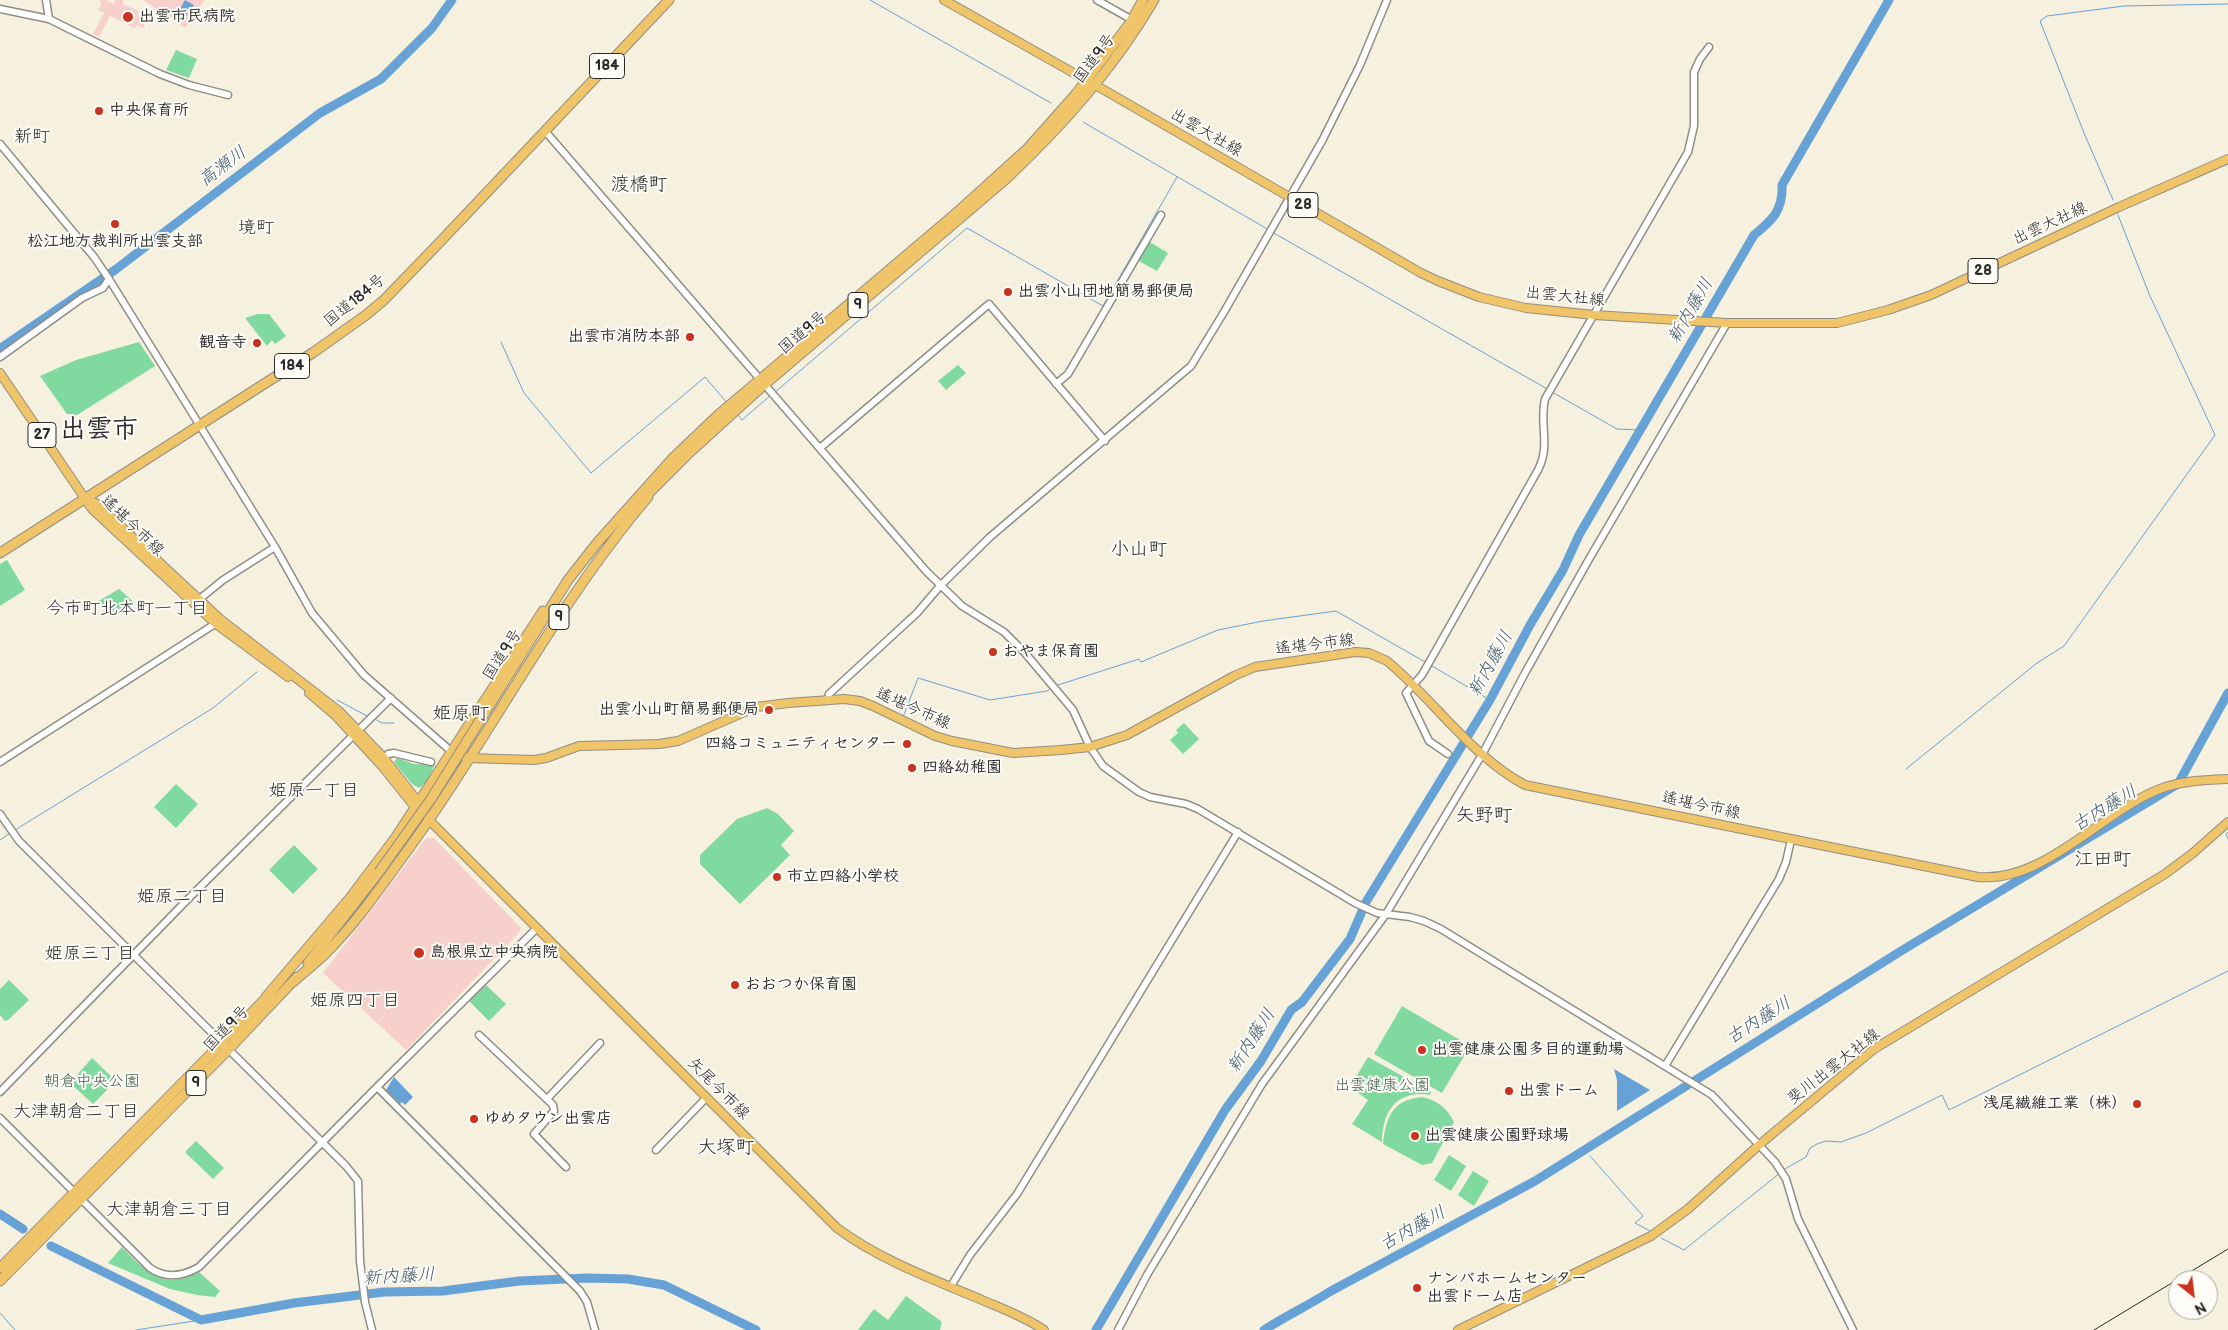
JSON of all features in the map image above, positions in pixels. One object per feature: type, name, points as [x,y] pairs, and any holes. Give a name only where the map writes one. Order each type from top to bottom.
[{"type":"highway","name":"国道184号","points":[[0,553],[84,497],[341,334],[378,305],[669,0]]},
{"type":"highway","name":"国道9号","points":[[0,1268],[228,1050],[293,982],[379,872],[430,799],[568,580],[597,543],[673,458],[1003,172],[1051,124],[1130,23],[1143,0]]},
{"type":"highway","name":"国道9号","points":[[554,604],[610,534],[761,382],[1006,179],[1045,142],[1095,86],[1117,57],[1154,0]]},
{"type":"highway","name":"9","points":[[293,982],[327,952],[430,821],[588,575],[660,483]]},
{"type":"highway","name":"9","points":[[417,806],[560,586],[583,556],[597,543]]},
{"type":"highway","name":"国道9号","points":[[266,997],[350,898],[417,806]]},
{"type":"highway","name":"国道9号","points":[[0,1281],[76,1196],[221,1043],[303,960],[379,872]]},
{"type":"main road","name":"出雲大社線","points":[[944,0],[1406,265],[1456,288],[1497,303],[1594,315],[1724,323],[1837,323],[1888,310],[1931,295],[2119,207],[2228,159]]},
{"type":"main road","name":"27","points":[[0,373],[84,497]]},
{"type":"main road","name":"遙堪今市線","points":[[84,497],[92,509],[218,622],[309,693],[384,758],[417,806]]},
{"type":"main road","name":"遙堪今市線","points":[[452,752],[469,758],[541,759],[579,746],[659,744],[678,740],[756,707],[828,699],[860,701],[952,742],[1028,754],[1090,747],[1115,740],[1142,728],[1234,676],[1255,667],[1355,652],[1369,653],[1387,660],[1481,752],[1513,779],[1524,785],[1978,877],[2005,877],[2030,868],[2147,795],[2171,785],[2183,782],[2228,779]]},
{"type":"main road","name":"遙堪今市線","points":[[356,733],[430,821]]},
{"type":"main road","name":"矢尾今市線","points":[[430,821],[837,1228],[854,1241],[896,1263],[1021,1316],[1044,1330]]},
{"type":"main road","name":"斐川出雲大社線","points":[[1458,1330],[1651,1236],[1688,1209],[1760,1145],[1874,1050],[2166,874],[2228,822]]},
{"type":"street","points":[[46,0],[49,19]]},
{"type":"street","points":[[1097,0],[1127,17]]},
{"type":"street","points":[[828,699],[829,694],[841,685],[869,656],[917,613],[940,586],[990,537],[1191,366],[1322,140],[1347,90],[1387,0]]},
{"type":"street","points":[[0,9],[49,19],[160,74],[189,85],[228,95]]},
{"type":"street","points":[[1448,754],[1429,741],[1406,693],[1422,675],[1543,460],[1546,442],[1543,409],[1550,390],[1688,152],[1694,126],[1694,72],[1700,59],[1710,47]]},
{"type":"street","points":[[546,131],[761,382],[940,586],[962,606],[1004,632],[1026,653],[1072,710],[1090,747],[1103,766],[1139,792],[1150,797],[1186,804],[1238,832],[1355,903],[1377,913],[1410,917],[1441,929],[1712,1095],[1760,1145],[1786,1179],[1798,1219],[1853,1330]]},
{"type":"street","points":[[0,144],[94,257],[109,279],[275,547],[312,613],[352,663],[452,752]]},
{"type":"street","points":[[1056,384],[1068,374],[1161,215]]},
{"type":"street","points":[[0,357],[82,298],[103,288],[109,279]]},
{"type":"street","points":[[820,448],[989,304],[1105,441]]},
{"type":"street","points":[[1118,1330],[1147,1275],[1262,1084],[1386,914],[1481,752],[1724,323]]},
{"type":"street","points":[[196,602],[222,580],[275,547]]},
{"type":"street","points":[[0,762],[218,622]]},
{"type":"street","points":[[0,1092],[133,955],[391,698]]},
{"type":"street","points":[[384,758],[388,754],[394,753],[431,762]]},
{"type":"street","points":[[0,814],[18,841],[322,1142],[358,1181],[360,1261],[365,1302],[372,1330]]},
{"type":"street","points":[[950,1286],[970,1255],[1016,1194],[1238,832]]},
{"type":"street","points":[[1665,1066],[1775,886],[1786,862],[1791,840]]},
{"type":"street","points":[[0,1118],[150,1268],[161,1274],[179,1276],[199,1267],[536,929]]},
{"type":"street","points":[[479,1035],[553,1105],[554,1111],[534,1134],[566,1167]]},
{"type":"street","points":[[547,1099],[600,1043]]},
{"type":"street","points":[[377,1087],[563,1272],[587,1302],[595,1330]]},
{"type":"street","points":[[656,1150],[707,1097]]},
{"type":"shaded area","name":"出雲市民病院","points":[[100,0],[107,0],[114,4],[115,0],[122,0],[124,1],[122,4],[139,11],[137,15],[148,19],[143,28],[135,25],[134,28],[110,16],[99,37],[93,34],[104,13],[98,10],[101,4]]},
{"type":"shaded area","points":[[143,0],[205,0],[185,28]]},
{"type":"shaded area","name":"島根県立中央病院","points":[[426,838],[434,838],[521,928],[518,934],[406,1050],[323,973]]},
{"type":"green space","points":[[176,50],[197,59],[189,78],[166,70]]},
{"type":"green space","points":[[1147,242],[1168,253],[1157,271],[1137,260]]},
{"type":"green space","points":[[258,314],[269,314],[286,336],[275,344],[272,340],[267,346],[245,318]]},
{"type":"green space","points":[[139,342],[155,366],[77,415],[67,414],[40,376],[76,360]]},
{"type":"green space","points":[[958,365],[966,373],[946,390],[938,381]]},
{"type":"green space","points":[[7,560],[25,590],[0,606],[0,564]]},
{"type":"green space","points":[[119,589],[135,603],[112,617],[97,602]]},
{"type":"green space","points":[[1184,723],[1199,739],[1183,754],[1170,740],[1178,733],[1176,730]]},
{"type":"green space","points":[[397,758],[414,764],[435,765],[426,782],[419,788],[412,784],[394,762]]},
{"type":"green space","points":[[176,784],[198,804],[176,828],[154,807]]},
{"type":"green space","points":[[767,808],[778,814],[794,831],[781,845],[790,855],[740,904],[700,864],[700,855],[737,819]]},
{"type":"green space","points":[[294,845],[318,869],[293,894],[269,870]]},
{"type":"green space","points":[[9,980],[29,1000],[5,1021],[0,1015],[0,989]]},
{"type":"green space","points":[[486,985],[506,1004],[489,1021],[469,1001]]},
{"type":"green space","name":"出雲健康公園多目的運動場","points":[[1402,1006],[1470,1046],[1442,1093],[1374,1054]]},
{"type":"green space","name":"出雲健康公園","points":[[1368,1057],[1431,1092],[1430,1095],[1418,1094],[1400,1099],[1394,1105],[1388,1112],[1385,1121],[1382,1142],[1352,1124],[1368,1100],[1350,1087]]},
{"type":"green space","name":"朝倉中央公園","points":[[92,1058],[116,1081],[93,1104],[70,1083]]},
{"type":"green space","name":"出雲健康公園野球場","points":[[1422,1097],[1433,1100],[1441,1105],[1454,1122],[1432,1163],[1422,1165],[1383,1144],[1386,1126],[1392,1112],[1404,1102]]},
{"type":"green space","points":[[196,1141],[224,1168],[213,1179],[185,1152]]},
{"type":"green space","points":[[1449,1155],[1466,1166],[1451,1191],[1434,1180]]},
{"type":"green space","points":[[1473,1171],[1489,1181],[1474,1206],[1458,1195]]},
{"type":"green space","points":[[122,1247],[147,1271],[156,1276],[175,1280],[187,1278],[199,1272],[220,1291],[215,1297],[170,1289],[108,1263]]},
{"type":"green space","points":[[906,1296],[942,1322],[940,1330],[858,1330],[874,1309],[888,1320]]},
{"type":"water","points":[[185,0],[194,5],[184,18],[177,14]]},
{"type":"water","points":[[1614,1069],[1650,1090],[1617,1111],[1617,1080]]},
{"type":"water","points":[[394,1077],[413,1097],[405,1105],[402,1102],[400,1104],[386,1090]]},
{"type":"waterway","name":"高瀬川","points":[[1,348],[115,270],[320,113],[381,79],[432,28],[452,0]]},
{"type":"waterway","points":[[870,0],[1051,103]]},
{"type":"waterway","name":"新内藤川","points":[[1096,1330],[1225,1110],[1261,1061],[1291,1010],[1302,1002],[1350,939],[1366,902],[1490,700],[1530,625],[1563,570],[1579,535],[1754,235],[1776,214],[1781,201],[1782,185],[1889,0]]},
{"type":"waterway","points":[[2113,200],[2084,133],[2040,21],[2047,16],[2124,6],[2228,4]]},
{"type":"waterway","points":[[1083,122],[1269,230]]},
{"type":"waterway","points":[[774,393],[967,228],[1103,306],[1177,177]]},
{"type":"waterway","points":[[1906,769],[2037,663],[2064,646],[2215,435],[2150,296],[2118,215]]},
{"type":"waterway","points":[[1272,232],[1549,390]]},
{"type":"waterway","points":[[501,342],[524,393],[591,473],[705,377],[728,404]]},
{"type":"waterway","points":[[1552,392],[1617,429],[1640,430]]},
{"type":"waterway","points":[[737,414],[742,420],[771,395]]},
{"type":"waterway","points":[[1055,686],[1139,659],[1141,662],[1218,630],[1263,621],[1336,611],[1425,662]]},
{"type":"waterway","points":[[1432,666],[1490,700]]},
{"type":"waterway","points":[[15,830],[213,708],[257,672]]},
{"type":"waterway","points":[[903,717],[918,678],[990,700],[1047,691],[1051,688]]},
{"type":"waterway","name":"古内藤川","points":[[1264,1330],[1331,1291],[1535,1181],[1901,951],[2178,784],[2228,693]]},
{"type":"waterway","points":[[812,698],[826,696]]},
{"type":"waterway","points":[[337,700],[369,717]]},
{"type":"waterway","points":[[373,718],[382,723],[394,723]]},
{"type":"waterway","points":[[559,749],[576,743]]},
{"type":"waterway","points":[[2228,832],[2226,834],[2228,839]]},
{"type":"waterway","points":[[0,840],[10,833]]},
{"type":"waterway","points":[[1783,1170],[1806,1157],[1810,1148],[1817,1144],[1826,1141],[1841,1142],[1866,1133],[1942,1095],[1949,1110],[2228,971]]},
{"type":"waterway","points":[[1590,1156],[1643,1216],[1635,1223],[1650,1231]]},
{"type":"waterway","points":[[1661,1238],[1684,1250],[1780,1173]]},
{"type":"waterway","name":"新内藤川","points":[[0,1214],[23,1229]]},
{"type":"waterway","name":"新内藤川","points":[[51,1246],[201,1320],[294,1303],[384,1292],[443,1291],[519,1281],[588,1278],[628,1279],[664,1285],[756,1330]]},
{"type":"waterway","points":[[0,1313],[15,1330]]},
{"type":"waterway","points":[[136,1330],[201,1320]]},
{"type":"railway","points":[[2094,1330],[2228,1249]]},
{"type":"place","name":"出雲市民病院","points":[[128,17]]},
{"type":"place","name":"中央保育所","points":[[99,111]]},
{"type":"place","name":"松江地方裁判所出雲支部","points":[[115,224]]},
{"type":"place","name":"出雲小山団地簡易郵便局","points":[[1008,292]]},
{"type":"place","name":"出雲市消防本部","points":[[690,337]]},
{"type":"place","name":"観音寺","points":[[257,343]]},
{"type":"place","name":"おやま保育園","points":[[993,652]]},
{"type":"place","name":"出雲小山町簡易郵便局","points":[[769,710]]},
{"type":"place","name":"四絡コミュニティセンター","points":[[907,744]]},
{"type":"place","name":"四絡幼稚園","points":[[912,768]]},
{"type":"place","name":"市立四絡小学校","points":[[777,877]]},
{"type":"place","name":"島根県立中央病院","points":[[419,953]]},
{"type":"place","name":"おおつか保育園","points":[[735,985]]},
{"type":"place","name":"出雲健康公園多目的運動場","points":[[1422,1050]]},
{"type":"place","name":"出雲ドーム","points":[[1509,1091]]},
{"type":"place","name":"浅尾繊維工業（株）","points":[[2137,1104]]},
{"type":"place","name":"ゆめタウン出雲店","points":[[474,1119]]},
{"type":"place","name":"出雲健康公園野球場","points":[[1415,1136]]},
{"type":"place","name":"ナンバホームセンター 出雲ドーム店","points":[[1417,1288]]},
{"type":"district","name":"新町","points":[[32,137]]},
{"type":"district","name":"渡橋町","points":[[639,185]]},
{"type":"district","name":"境町","points":[[256,228]]},
{"type":"district","name":"出雲市","points":[[99,430]]},
{"type":"district","name":"小山町","points":[[1139,550]]},
{"type":"district","name":"今市町北本町一丁目","points":[[127,609]]},
{"type":"district","name":"姫原町","points":[[461,714]]},
{"type":"district","name":"姫原一丁目","points":[[314,791]]},
{"type":"district","name":"矢野町","points":[[1484,816]]},
{"type":"district","name":"江田町","points":[[2103,860]]},
{"type":"district","name":"姫原二丁目","points":[[182,897]]},
{"type":"district","name":"姫原三丁目","points":[[90,954]]},
{"type":"district","name":"姫原四丁目","points":[[355,1001]]},
{"type":"district","name":"大津朝倉二丁目","points":[[76,1112]]},
{"type":"district","name":"大塚町","points":[[726,1148]]},
{"type":"district","name":"大津朝倉三丁目","points":[[169,1210]]}]
